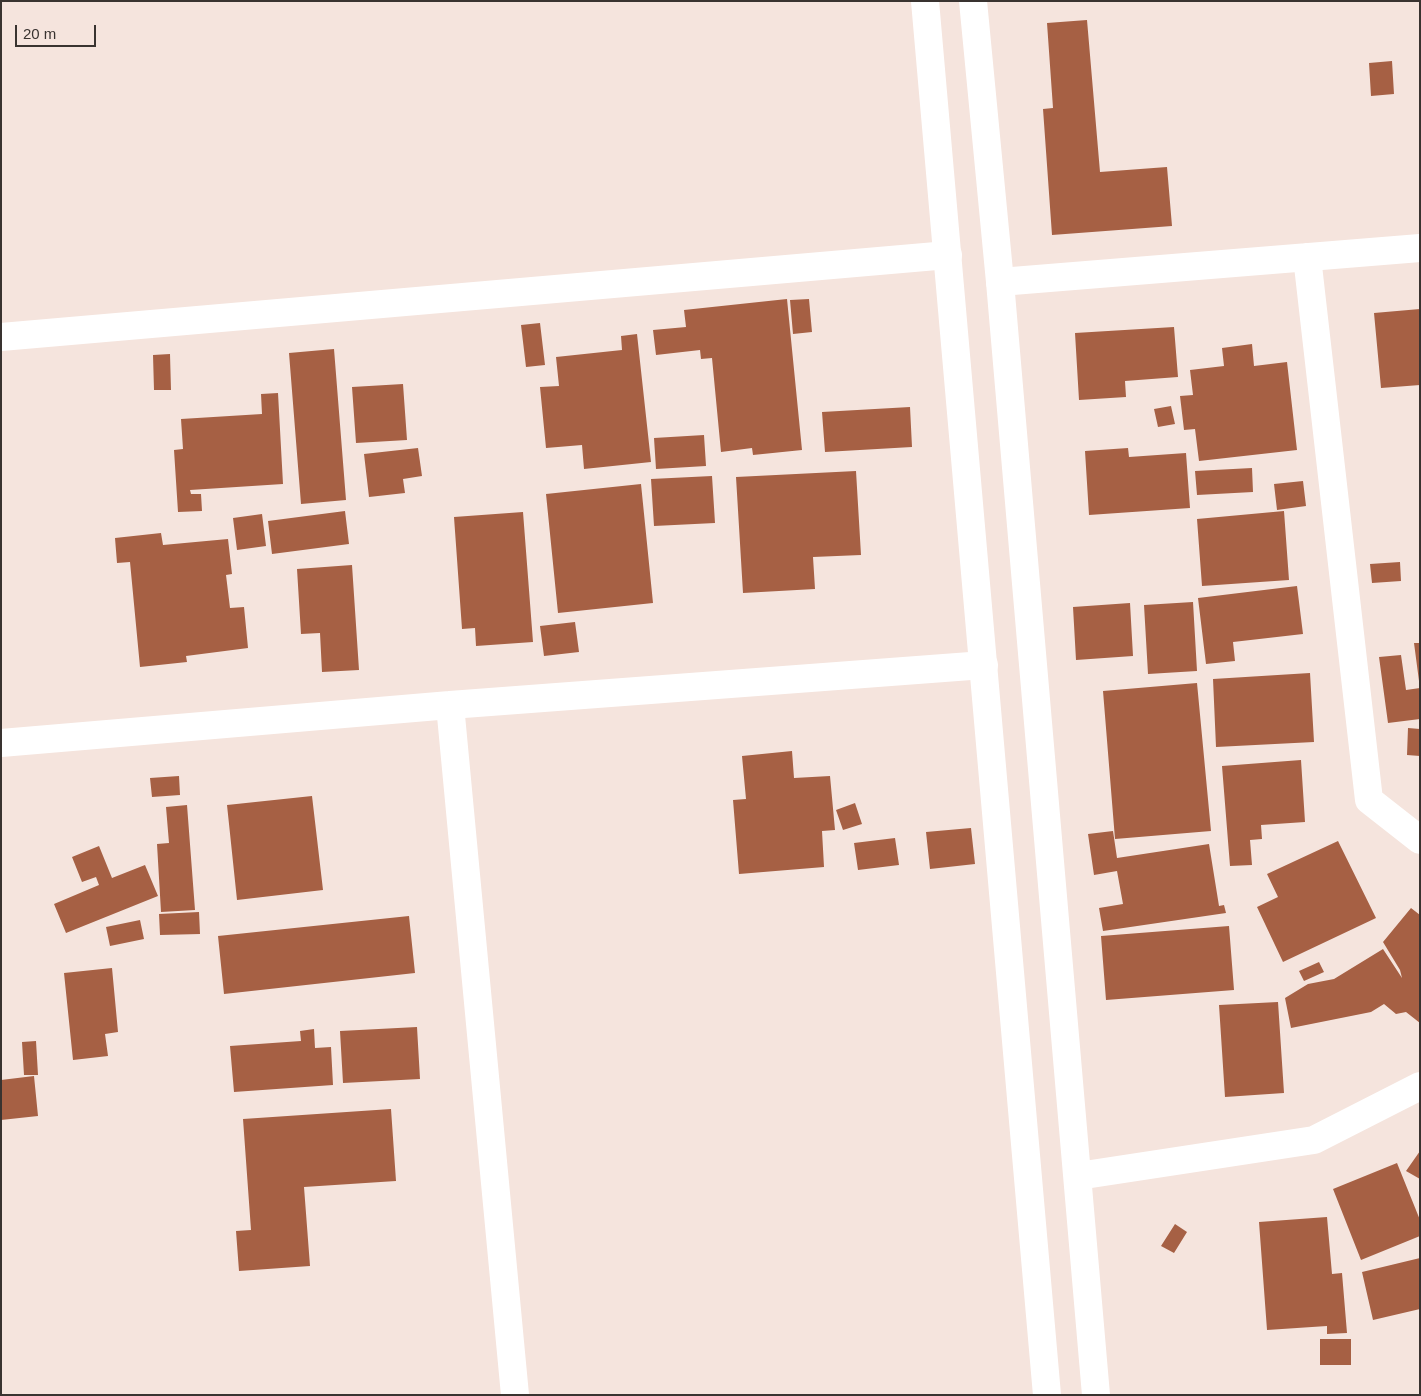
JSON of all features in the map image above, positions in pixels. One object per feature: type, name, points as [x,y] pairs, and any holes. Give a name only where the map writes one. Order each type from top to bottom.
[{"type":"street","points":[[925,1],[1047,1395]]},
{"type":"street","points":[[973,1],[1000,282],[1097,1393]]},
{"type":"street","points":[[1000,282],[1420,248]]},
{"type":"street","points":[[1,337],[948,255]]},
{"type":"street","points":[[1307,257],[1369,800],[1420,840]]},
{"type":"street","points":[[1,743],[450,705],[984,665]]},
{"type":"street","points":[[450,705],[515,1395]]},
{"type":"street","points":[[1078,1176],[1314,1140],[1420,1086]]},
{"type":"building","points":[[1087,20],[1100,172],[1167,167],[1172,226],[1052,235],[1043,109],[1053,108],[1047,23]]},
{"type":"building","points":[[1392,61],[1394,94],[1371,96],[1369,63]]},
{"type":"building","points":[[787,299],[802,450],[753,455],[752,448],[721,452],[712,358],[701,359],[700,350],[656,355],[653,330],[686,327],[684,310]]},
{"type":"building","points":[[809,299],[812,332],[793,334],[790,300]]},
{"type":"building","points":[[1420,309],[1420,385],[1381,388],[1374,313]]},
{"type":"building","points":[[540,323],[545,365],[526,367],[521,325]]},
{"type":"building","points":[[1174,327],[1178,377],[1125,381],[1126,397],[1079,400],[1075,333]]},
{"type":"building","points":[[637,334],[651,462],[584,469],[582,445],[546,448],[540,387],[559,386],[556,357],[622,350],[621,336]]},
{"type":"building","points":[[1252,344],[1254,366],[1287,362],[1297,450],[1199,461],[1195,429],[1184,430],[1180,396],[1193,395],[1190,370],[1224,366],[1222,348]]},
{"type":"building","points":[[334,349],[346,500],[301,504],[289,353]]},
{"type":"building","points":[[170,354],[171,390],[154,390],[153,355]]},
{"type":"building","points":[[403,384],[407,440],[356,443],[352,387]]},
{"type":"building","points":[[278,393],[283,484],[190,490],[191,494],[201,494],[202,511],[178,512],[174,450],[183,449],[181,419],[262,414],[261,394]]},
{"type":"building","points":[[1171,406],[1175,424],[1158,427],[1154,409]]},
{"type":"building","points":[[910,407],[912,447],[825,452],[822,412]]},
{"type":"building","points":[[704,435],[706,466],[656,469],[654,438]]},
{"type":"building","points":[[418,448],[422,476],[403,479],[405,493],[369,497],[364,454]]},
{"type":"building","points":[[1128,448],[1129,457],[1186,453],[1190,508],[1089,515],[1085,451]]},
{"type":"building","points":[[1252,468],[1253,492],[1197,495],[1195,471]]},
{"type":"building","points":[[856,471],[861,555],[813,557],[815,589],[743,593],[736,477]]},
{"type":"building","points":[[712,476],[715,523],[654,526],[651,479]]},
{"type":"building","points":[[1303,481],[1306,506],[1277,510],[1274,484]]},
{"type":"building","points":[[641,484],[653,603],[558,613],[546,494]]},
{"type":"building","points":[[345,511],[349,544],[272,554],[268,521]]},
{"type":"building","points":[[1284,511],[1289,580],[1202,586],[1197,519]]},
{"type":"building","points":[[523,512],[533,642],[476,646],[475,628],[462,629],[454,517]]},
{"type":"building","points":[[262,514],[266,546],[237,550],[233,518]]},
{"type":"building","points":[[161,533],[163,545],[228,539],[232,574],[226,575],[230,608],[244,607],[248,648],[186,656],[187,662],[140,667],[130,562],[117,563],[115,538]]},
{"type":"building","points":[[1400,562],[1401,581],[1372,583],[1370,564]]},
{"type":"building","points":[[352,565],[359,670],[322,672],[320,633],[301,634],[297,569]]},
{"type":"building","points":[[1297,586],[1303,634],[1233,642],[1235,661],[1206,664],[1198,598]]},
{"type":"building","points":[[1193,602],[1197,671],[1148,674],[1144,605]]},
{"type":"building","points":[[1130,603],[1133,656],[1076,660],[1073,607]]},
{"type":"building","points":[[575,622],[579,652],[544,656],[540,626]]},
{"type":"building","points":[[1414,643],[1420,643],[1420,681],[1419,681]]},
{"type":"building","points":[[1401,655],[1406,690],[1420,688],[1420,719],[1388,723],[1379,657]]},
{"type":"building","points":[[1310,673],[1314,742],[1216,747],[1213,679]]},
{"type":"building","points":[[1197,683],[1211,831],[1115,839],[1103,691]]},
{"type":"building","points":[[1408,728],[1420,729],[1420,756],[1407,755]]},
{"type":"building","points":[[792,751],[794,778],[830,776],[835,830],[822,831],[824,867],[739,874],[733,800],[746,799],[742,756]]},
{"type":"building","points":[[1301,760],[1305,822],[1261,825],[1262,839],[1250,840],[1252,865],[1230,866],[1222,766]]},
{"type":"building","points":[[179,776],[180,795],[152,797],[150,778]]},
{"type":"building","points":[[312,796],[323,890],[237,900],[227,805]]},
{"type":"building","points":[[855,803],[862,824],[843,830],[836,810]]},
{"type":"building","points":[[187,805],[195,910],[161,912],[157,844],[169,843],[166,807]]},
{"type":"building","points":[[971,828],[975,864],[930,869],[926,832]]},
{"type":"building","points":[[1113,831],[1117,858],[1209,844],[1219,906],[1224,905],[1226,913],[1103,931],[1099,908],[1123,904],[1117,871],[1094,875],[1088,834]]},
{"type":"building","points":[[895,838],[899,865],[858,870],[854,843]]},
{"type":"building","points":[[1338,841],[1376,918],[1283,962],[1257,907],[1278,897],[1267,874]]},
{"type":"building","points":[[99,846],[112,878],[145,865],[158,896],[66,933],[54,904],[99,885],[96,877],[82,882],[72,857]]},
{"type":"building","points":[[1411,908],[1420,915],[1420,1023],[1406,1012],[1396,1014],[1384,1004],[1371,1012],[1291,1028],[1285,998],[1308,984],[1334,979],[1383,949],[1402,978],[1400,970],[1383,942]]},
{"type":"building","points":[[199,912],[200,934],[160,935],[159,914]]},
{"type":"building","points":[[409,916],[415,973],[224,994],[218,936]]},
{"type":"building","points":[[140,920],[144,939],[110,946],[106,927]]},
{"type":"building","points":[[1229,926],[1234,990],[1106,1000],[1101,936]]},
{"type":"building","points":[[1319,962],[1324,972],[1304,981],[1299,971]]},
{"type":"building","points":[[112,968],[118,1032],[105,1034],[108,1056],[73,1060],[64,973]]},
{"type":"building","points":[[1278,1002],[1284,1093],[1225,1097],[1219,1005]]},
{"type":"building","points":[[417,1027],[420,1079],[343,1083],[340,1031]]},
{"type":"building","points":[[314,1029],[315,1048],[331,1047],[333,1085],[234,1092],[230,1046],[301,1041],[300,1031]]},
{"type":"building","points":[[36,1041],[38,1075],[24,1075],[22,1042]]},
{"type":"building","points":[[34,1076],[38,1116],[1,1120],[1,1080]]},
{"type":"building","points":[[391,1109],[396,1181],[304,1187],[310,1266],[239,1271],[236,1231],[251,1230],[243,1119]]},
{"type":"building","points":[[1420,1151],[1420,1179],[1406,1171]]},
{"type":"building","points":[[1397,1163],[1420,1220],[1420,1236],[1361,1260],[1333,1189]]},
{"type":"building","points":[[1327,1217],[1332,1274],[1342,1273],[1347,1333],[1327,1334],[1327,1326],[1267,1330],[1259,1222]]},
{"type":"building","points":[[1175,1224],[1187,1232],[1174,1253],[1161,1246]]},
{"type":"building","points":[[1420,1258],[1420,1309],[1373,1320],[1362,1272]]},
{"type":"building","points":[[1320,1339],[1351,1339],[1351,1365],[1320,1365]]}]
